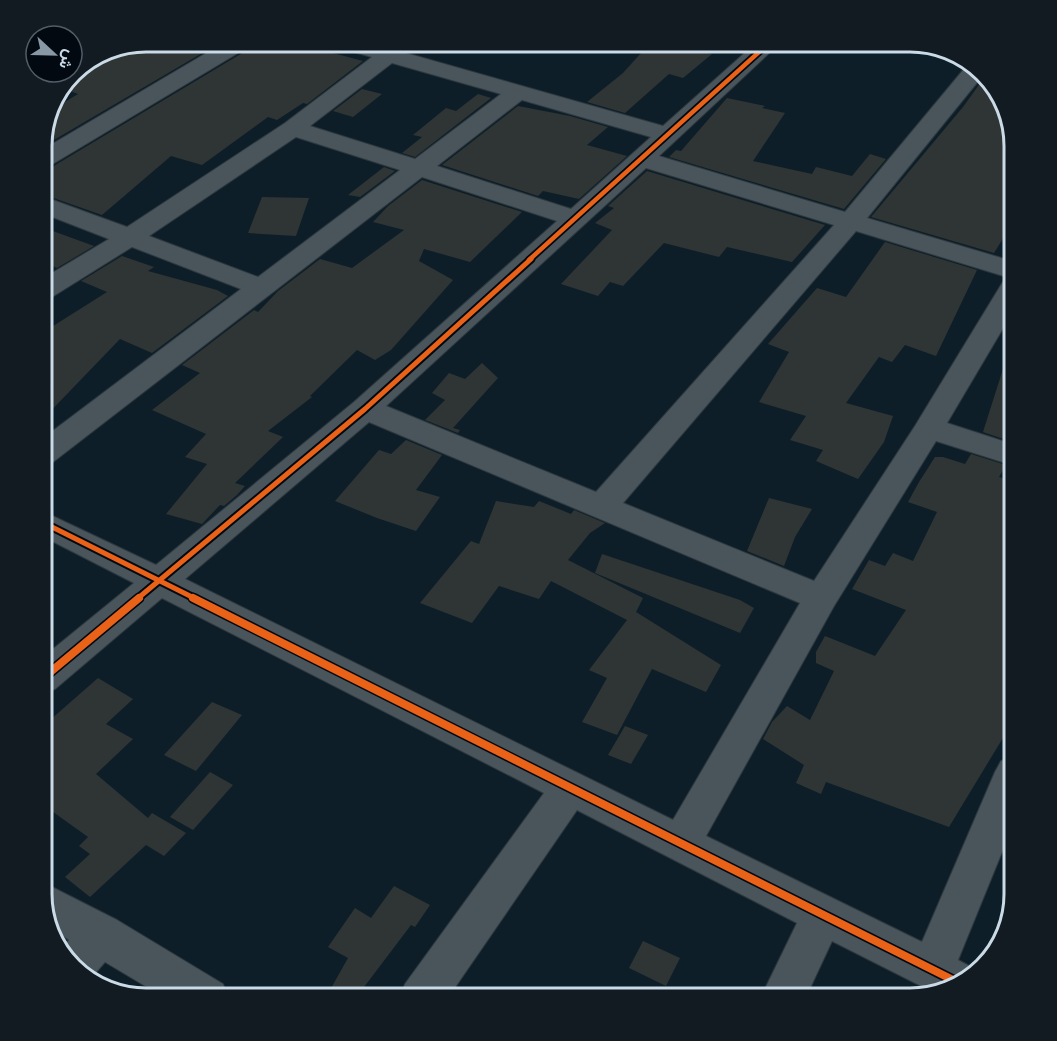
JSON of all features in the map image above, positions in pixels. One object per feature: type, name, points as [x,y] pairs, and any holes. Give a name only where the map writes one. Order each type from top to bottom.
[{"type":"street","points":[[53,153],[223,52]]},
{"type":"street","points":[[379,52],[668,135]]},
{"type":"street","points":[[52,670],[365,409],[758,53]]},
{"type":"street","points":[[53,284],[130,237],[294,128],[388,55]]},
{"type":"street","points":[[602,507],[850,222],[971,75]]},
{"type":"street","points":[[53,447],[517,93]]},
{"type":"street","points":[[294,128],[574,218]]},
{"type":"street","points":[[640,158],[1004,268]]},
{"type":"street","points":[[53,208],[260,287]]},
{"type":"street","points":[[681,843],[821,598],[929,428],[1004,303]]},
{"type":"street","points":[[365,409],[821,598]]},
{"type":"street","points":[[929,428],[1004,452]]},
{"type":"street","points":[[52,527],[944,975],[1004,803]]},
{"type":"street","points":[[429,988],[570,788]]},
{"type":"street","points":[[53,907],[102,934],[189,988]]},
{"type":"street","points":[[787,988],[823,915]]},
{"type":"street","points":[[79,960],[102,934]]},
{"type":"building","points":[[146,52],[204,52],[53,141],[56,122],[63,103],[78,94],[71,91],[77,84],[84,84],[84,76],[99,65],[116,57]]},
{"type":"building","points":[[244,52],[330,52],[363,61],[307,104],[303,103],[277,120],[268,117],[202,165],[171,156],[102,215],[53,198],[53,166]]},
{"type":"building","points":[[641,53],[712,54],[683,78],[669,74],[625,113],[587,102],[623,73]]},
{"type":"building","points":[[980,83],[992,99],[1000,116],[1004,134],[1004,237],[994,253],[871,217]]},
{"type":"building","points":[[362,89],[382,94],[353,117],[333,111]]},
{"type":"building","points":[[478,94],[491,98],[415,157],[402,153],[422,137],[413,135],[446,108],[456,111]]},
{"type":"building","points":[[727,98],[785,113],[753,161],[812,174],[816,167],[852,176],[870,154],[886,159],[844,209],[669,157],[676,150],[681,151]]},
{"type":"building","points":[[518,106],[570,116],[608,127],[587,145],[627,156],[579,199],[543,191],[538,196],[442,165]]},
{"type":"building","points":[[384,167],[395,171],[360,197],[348,195]]},
{"type":"building","points":[[647,171],[825,225],[792,262],[727,247],[719,257],[664,243],[623,286],[610,282],[598,296],[561,284],[612,230],[595,223],[614,208],[608,206]]},
{"type":"building","points":[[422,180],[522,212],[470,262],[424,249],[419,261],[453,280],[391,350],[375,360],[357,350],[310,396],[312,397],[268,431],[283,437],[235,483],[245,486],[237,495],[224,506],[220,505],[202,524],[166,514],[207,464],[185,457],[206,434],[152,410],[200,373],[182,365],[254,310],[258,312],[278,291],[320,259],[352,268],[404,230],[373,222],[388,206]]},
{"type":"building","points":[[262,197],[309,198],[296,236],[248,233]]},
{"type":"building","points":[[53,231],[94,246],[57,268],[53,266]]},
{"type":"building","points":[[885,242],[977,270],[936,356],[905,345],[892,362],[879,357],[846,403],[893,416],[884,442],[858,479],[816,461],[823,450],[790,440],[806,416],[759,402],[789,352],[768,344],[817,288],[846,297]]},
{"type":"building","points":[[122,256],[154,267],[148,271],[217,290],[228,296],[152,353],[120,339],[53,409],[53,326],[107,292],[81,281]]},
{"type":"building","points":[[482,363],[498,378],[453,428],[460,430],[458,433],[425,420],[445,400],[432,393],[449,373],[465,379]]},
{"type":"building","points":[[1004,366],[1004,439],[983,432]]},
{"type":"building","points":[[406,440],[442,455],[416,490],[440,497],[416,531],[335,501],[379,450],[391,454]]},
{"type":"building","points":[[971,454],[1004,464],[999,477],[1004,479],[1004,736],[949,827],[826,782],[821,794],[796,783],[804,765],[763,739],[772,722],[787,706],[810,720],[834,671],[816,663],[816,652],[825,636],[875,656],[906,610],[852,589],[869,560],[885,566],[893,553],[913,561],[937,512],[908,502],[935,457],[943,457],[965,464]]},
{"type":"building","points":[[769,498],[812,509],[795,537],[784,566],[747,551]]},
{"type":"building","points":[[496,501],[534,507],[539,501],[571,514],[574,510],[605,523],[590,533],[568,560],[643,598],[636,612],[721,665],[706,692],[652,669],[617,735],[582,722],[607,678],[589,670],[627,620],[551,581],[539,599],[499,586],[472,623],[420,603],[471,541],[479,544]]},
{"type":"building","points":[[602,554],[740,600],[754,608],[740,633],[595,573]]},
{"type":"building","points":[[98,678],[133,699],[106,724],[133,739],[96,774],[148,818],[152,813],[186,833],[164,856],[146,845],[90,897],[65,877],[90,854],[79,846],[88,837],[52,811],[52,718]]},
{"type":"building","points":[[212,702],[242,715],[196,771],[164,755]]},
{"type":"building","points":[[625,726],[648,735],[631,764],[608,755]]},
{"type":"building","points":[[210,772],[233,785],[193,830],[170,817]]},
{"type":"building","points":[[394,886],[430,905],[415,927],[411,925],[363,988],[331,988],[348,958],[328,947],[355,908],[371,918]]},
{"type":"building","points":[[643,941],[680,958],[666,986],[629,968]]},
{"type":"cycle path","points":[[52,670],[365,409],[758,53]]},
{"type":"cycle path","points":[[52,527],[951,979]]}]
